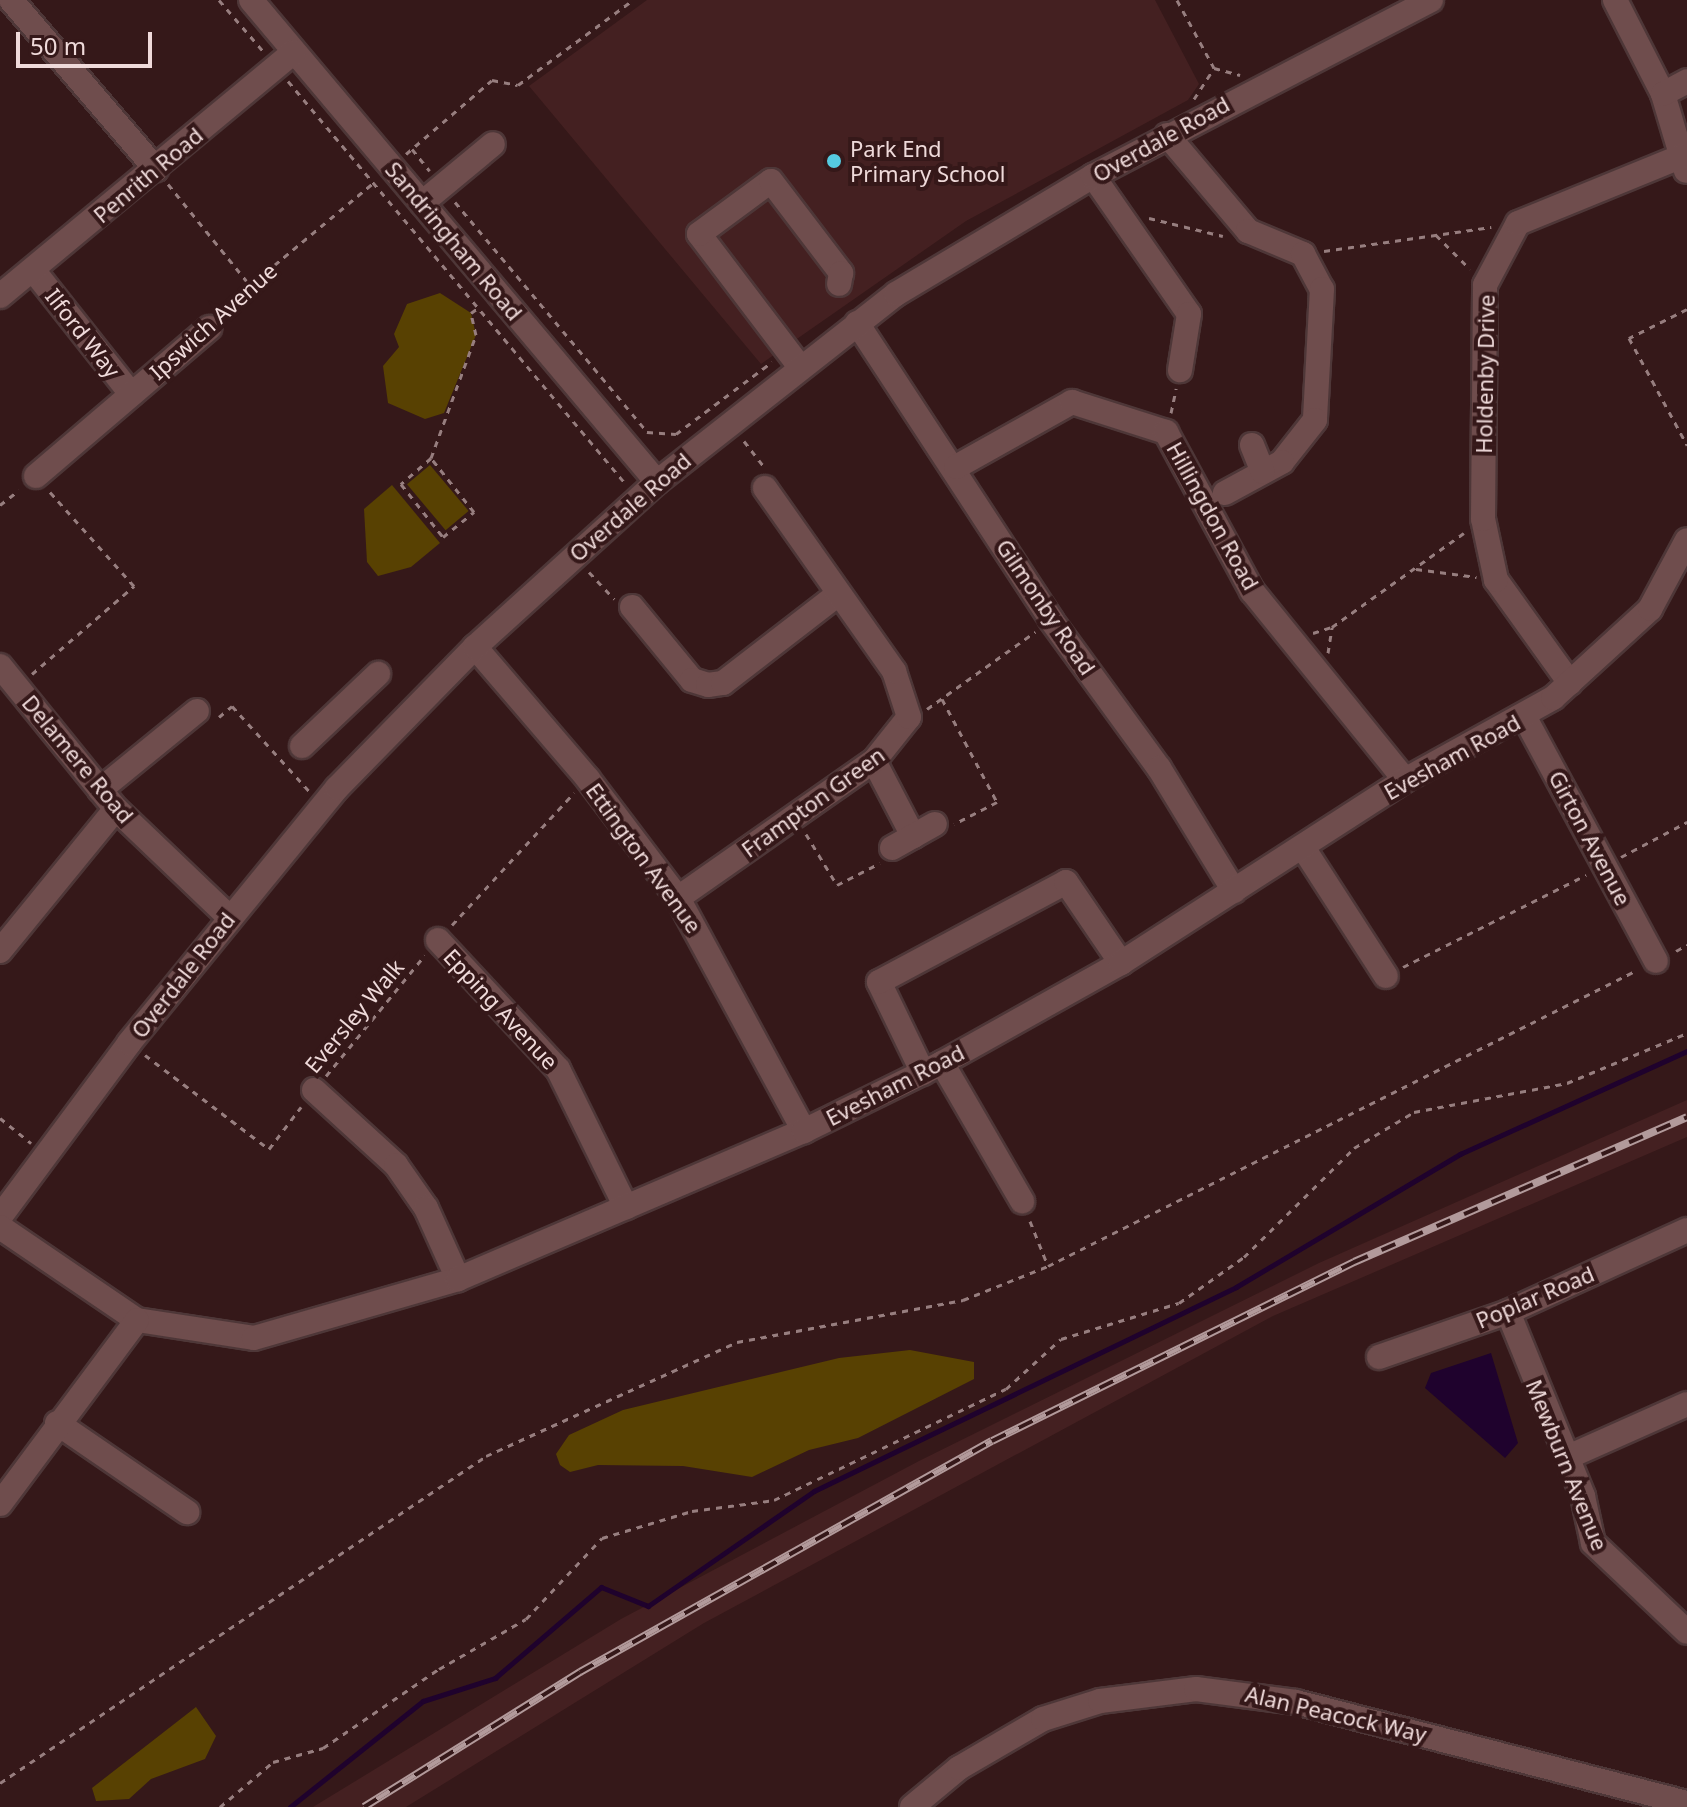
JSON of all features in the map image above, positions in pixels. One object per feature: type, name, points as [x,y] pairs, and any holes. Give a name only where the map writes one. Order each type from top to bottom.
[{"type":"street","points":[[11,0],[156,169]]},
{"type":"street","name":"Sandringham Road","points":[[251,0],[285,60],[392,167],[657,482]]},
{"type":"street","name":"Overdale Road","points":[[0,1217],[129,1043],[322,805],[475,647],[574,554],[730,422],[794,358],[857,323],[1093,176],[1431,0]]},
{"type":"street","points":[[1518,223],[1684,165],[1663,94],[1615,0]]},
{"type":"street","name":"Penrith Road","points":[[0,296],[34,271],[285,60]]},
{"type":"street","points":[[1663,94],[1687,81]]},
{"type":"street","points":[[1167,135],[1248,231],[1303,254],[1322,289],[1315,420],[1282,462],[1225,493]]},
{"type":"street","points":[[422,203],[493,144]]},
{"type":"street","points":[[1093,176],[1189,314],[1180,370]]},
{"type":"street","points":[[794,358],[699,234],[771,181],[841,273],[839,284]]},
{"type":"street","name":"Holdenby Drive","points":[[1518,223],[1485,285],[1483,519],[1496,580],[1570,683]]},
{"type":"street","name":"Ilford Way","points":[[34,271],[131,394]]},
{"type":"street","name":"Gilmonby Road","points":[[857,323],[956,467],[1051,620],[1159,768],[1234,891]]},
{"type":"street","name":"Ipswich Avenue","points":[[36,476],[209,328]]},
{"type":"street","name":"Hillingdon Road","points":[[956,467],[1072,402],[1166,432],[1252,591],[1405,780]]},
{"type":"street","points":[[1252,445],[1263,472]]},
{"type":"street","name":"Frampton Green","points":[[678,898],[874,761],[903,733],[909,703],[894,671],[837,595],[765,488]]},
{"type":"street","name":"Evesham Road","points":[[0,1227],[137,1320],[254,1338],[458,1279],[804,1131],[932,1068],[1121,963],[1304,849],[1405,780],[1524,716],[1570,683],[1650,609],[1686,547]]},
{"type":"street","points":[[632,607],[692,680],[708,685],[723,683],[837,595]]},
{"type":"street","name":"Ettington Avenue","points":[[475,647],[588,779],[678,898],[804,1131]]},
{"type":"street","name":"Delamere Road","points":[[0,666],[9,694],[116,809],[229,917]]},
{"type":"street","points":[[302,746],[378,674]]},
{"type":"street","name":"Girton Avenue","points":[[1524,716],[1656,961]]},
{"type":"street","points":[[100,790],[203,718]]},
{"type":"street","points":[[874,761],[902,842],[935,824]]},
{"type":"street","points":[[0,951],[116,809]]},
{"type":"street","points":[[1304,849],[1386,976]]},
{"type":"street","points":[[1022,1201],[932,1068],[879,982],[1066,882],[1121,963]]},
{"type":"street","name":"Epping Avenue","points":[[438,940],[558,1069],[626,1207]]},
{"type":"street","points":[[314,1090],[396,1165],[426,1208],[458,1279]]},
{"type":"street","name":"Poplar Road","points":[[1379,1357],[1508,1312],[1687,1230]]},
{"type":"street","name":"Mewburn Avenue","points":[[1508,1312],[1568,1457],[1602,1556],[1687,1632]]},
{"type":"street","points":[[0,1504],[57,1423],[137,1320]]},
{"type":"street","points":[[1568,1457],[1687,1404]]},
{"type":"street","points":[[57,1423],[187,1512]]},
{"type":"street","name":"Alan Peacock Way","points":[[912,1807],[959,1768],[1043,1719],[1100,1701],[1196,1689],[1296,1702],[1687,1803]]},
{"type":"path","points":[[219,0],[285,60],[372,183],[638,498]]},
{"type":"path","name":"Ipswich Avenue","points":[[209,328],[250,285],[492,80],[518,85],[633,0]]},
{"type":"path","points":[[1177,0],[1214,68],[1243,76],[1231,82]]},
{"type":"path","points":[[1206,94],[1192,100],[1214,68]]},
{"type":"path","points":[[412,149],[647,432],[676,434],[794,358]]},
{"type":"path","points":[[156,169],[250,285]]},
{"type":"path","points":[[1117,211],[1225,236]]},
{"type":"path","points":[[1303,254],[1518,223]]},
{"type":"path","points":[[1436,235],[1485,285]]},
{"type":"path","points":[[431,458],[474,512],[443,537],[401,484],[431,458],[476,335],[471,313],[478,308]]},
{"type":"path","points":[[1687,309],[1629,338],[1687,445]]},
{"type":"path","points":[[1166,432],[1180,370]]},
{"type":"path","points":[[730,422],[767,472],[765,488]]},
{"type":"path","points":[[0,505],[36,476],[134,586],[9,694]]},
{"type":"path","points":[[1325,681],[1332,627],[1483,519]]},
{"type":"path","points":[[574,554],[619,605],[632,607]]},
{"type":"path","points":[[1416,569],[1496,580]]},
{"type":"path","points":[[917,715],[1051,620]]},
{"type":"path","points":[[203,718],[232,706],[322,805]]},
{"type":"path","name":"Eversley Walk","points":[[129,1043],[269,1149],[438,940],[588,779]]},
{"type":"path","points":[[1386,976],[1687,822]]},
{"type":"path","points":[[0,1783],[486,1456],[737,1342],[963,1300],[1048,1266],[1687,945]]},
{"type":"path","points":[[220,1807],[273,1762],[323,1748],[526,1619],[602,1538],[692,1511],[774,1500],[1006,1389],[1061,1339],[1179,1303],[1244,1257],[1354,1148],[1414,1112],[1567,1083],[1687,1033]]},
{"type":"path","points":[[0,1118],[47,1155]]},
{"type":"path","points":[[1022,1201],[1048,1266]]},
{"type":"shaded area","name":"Park End Primary School","points":[[647,0],[1155,0],[1199,84],[1188,100],[966,221],[761,364],[529,86]]},
{"type":"shaded area","points":[[440,293],[471,313],[476,335],[444,413],[425,419],[388,403],[383,366],[399,347],[394,334],[407,304]]},
{"type":"shaded area","points":[[430,465],[469,511],[446,530],[407,484]]},
{"type":"shaded area","points":[[392,485],[440,543],[411,567],[378,576],[367,562],[364,509]]},
{"type":"shaded area","points":[[1687,1100],[1687,1137],[1273,1316],[704,1623],[406,1807],[313,1807],[621,1619],[919,1461],[1319,1263]]},
{"type":"shaded area","points":[[910,1350],[974,1362],[974,1379],[858,1438],[809,1450],[752,1477],[683,1466],[598,1465],[570,1472],[560,1465],[556,1454],[569,1435],[623,1410],[839,1358]]},
{"type":"shaded area","points":[[1491,1353],[1518,1443],[1505,1458],[1425,1388],[1431,1373]]},
{"type":"shaded area","points":[[196,1707],[216,1736],[205,1759],[151,1779],[129,1799],[96,1801],[92,1788]]},
{"type":"waterway","points":[[290,1807],[423,1701],[495,1678],[601,1587],[648,1606],[814,1491],[1236,1287],[1460,1154],[1687,1051]]},
{"type":"railway","points":[[364,1807],[580,1672],[992,1441],[1354,1262],[1687,1117]]},
{"type":"place","name":"Park End Primary School","points":[[834,161]]}]
